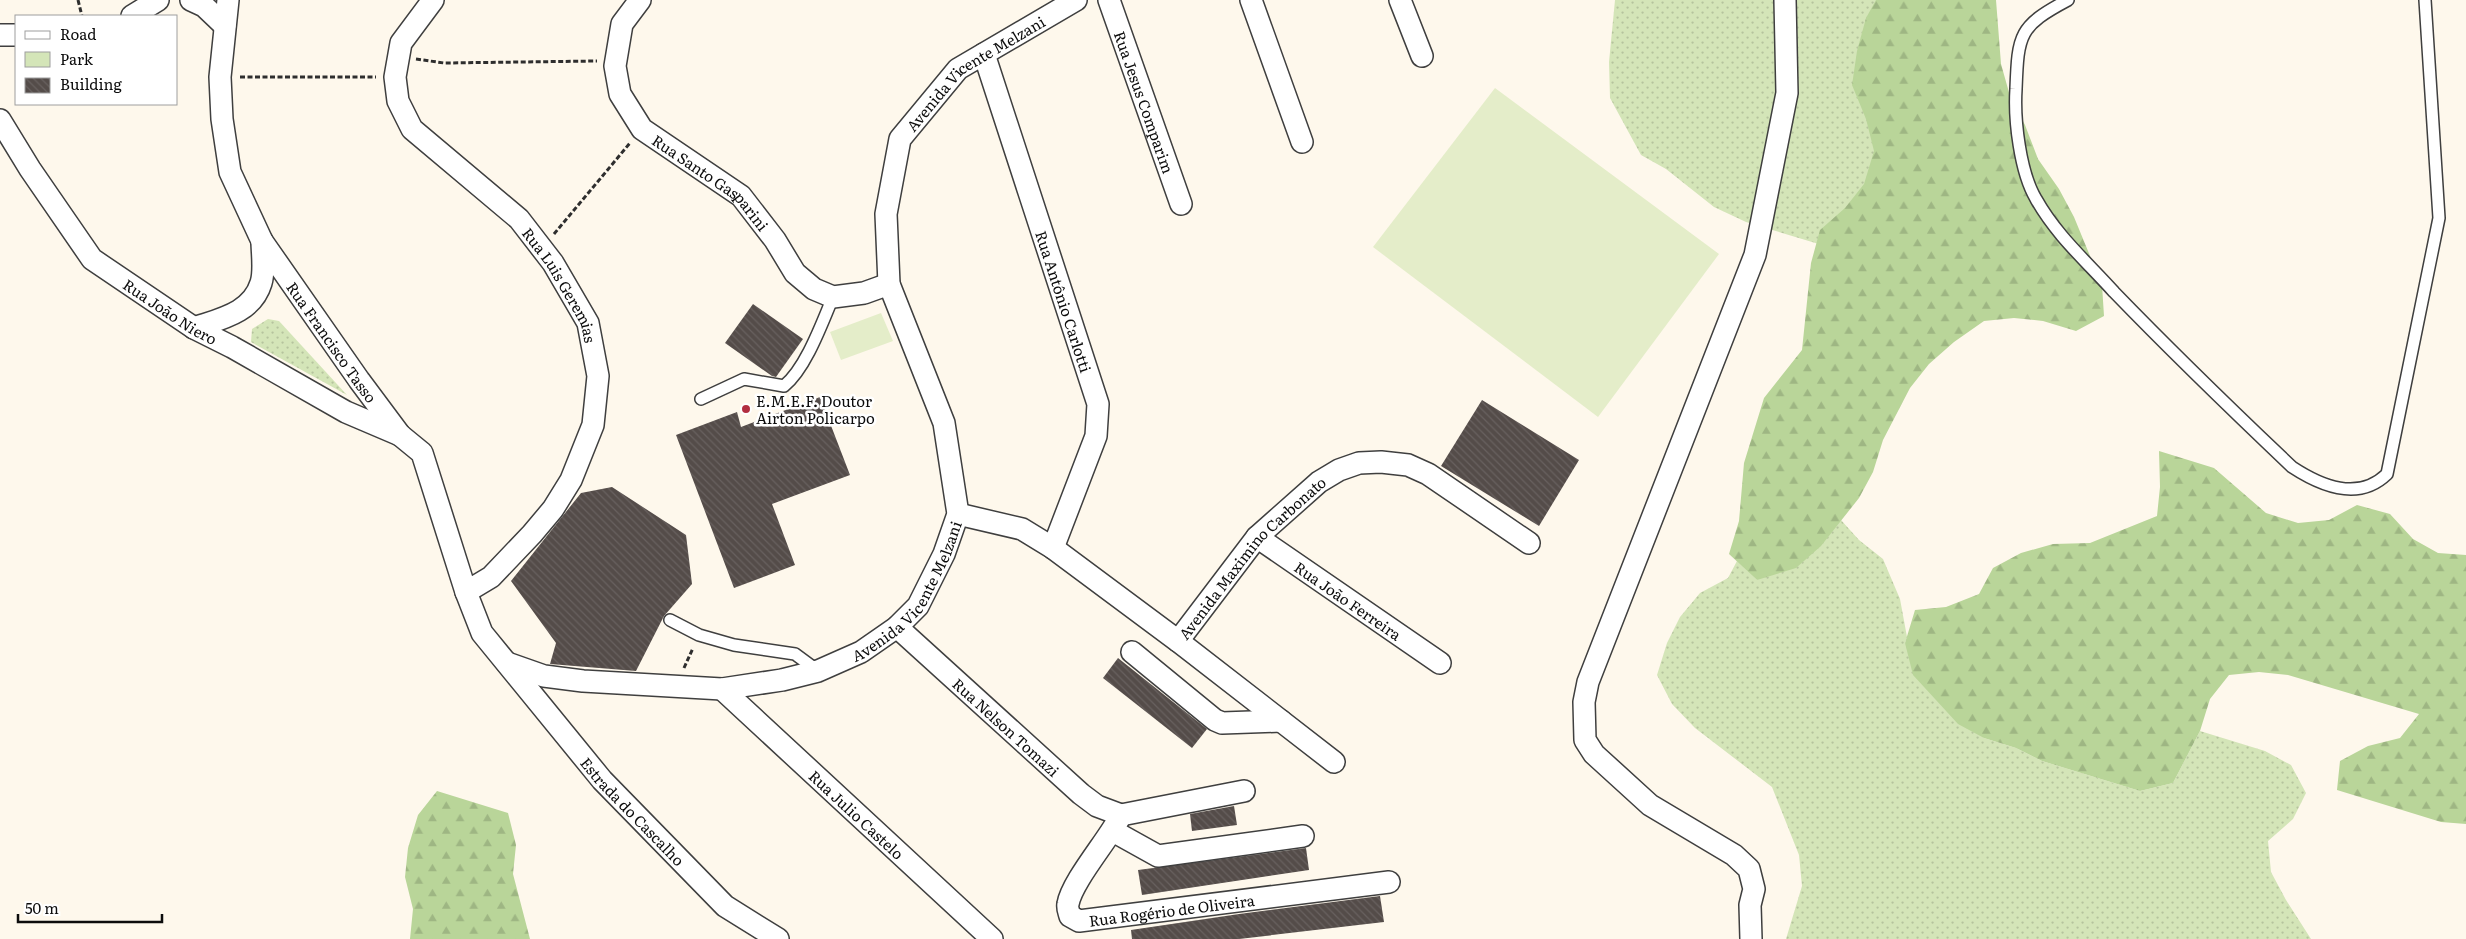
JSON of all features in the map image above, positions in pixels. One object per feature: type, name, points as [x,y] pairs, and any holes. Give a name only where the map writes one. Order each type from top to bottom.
[{"type":"street","points":[[134,15],[158,0]]},
{"type":"street","points":[[191,0],[204,6],[225,26]]},
{"type":"street","name":"Rua Francisco Tasso","points":[[228,0],[220,77],[222,119],[230,172],[262,241],[400,435],[422,453],[428,466],[466,592],[482,633],[507,663]]},
{"type":"street","name":"Rua Luis Geremias","points":[[433,0],[401,43],[395,77],[398,101],[412,129],[519,219],[553,263],[588,323],[598,376],[592,425],[571,480],[553,509],[532,534],[491,577],[466,592]]},
{"type":"street","name":"Rua Santo Gasparini","points":[[640,0],[622,24],[615,61],[620,94],[642,129],[741,196],[775,240],[795,273],[814,289],[834,297]]},
{"type":"street","name":"Avenida Vicente Melzani","points":[[507,663],[544,676],[722,689],[782,680],[818,671],[861,652],[897,628],[918,606],[944,554],[958,514],[944,423],[889,284],[886,214],[900,139],[958,69],[1076,0]]},
{"type":"street","name":"Rua Jesus Comparim","points":[[1109,0],[1181,204]]},
{"type":"street","points":[[1251,0],[1302,142]]},
{"type":"street","points":[[1400,0],[1422,56]]},
{"type":"street","points":[[1751,939],[1750,905],[1754,889],[1749,869],[1734,855],[1650,805],[1594,754],[1584,740],[1584,702],[1588,682],[1757,247],[1787,93],[1785,0]]},
{"type":"street","points":[[0,35],[15,35]]},
{"type":"street","name":"Rua Antônio Carlotti","points":[[984,54],[1098,404],[1096,436],[1054,548]]},
{"type":"street","name":"Rua João Niero","points":[[0,120],[30,169],[92,259],[194,328],[232,347],[346,412],[400,435]]},
{"type":"street","points":[[194,328],[239,312],[254,299],[262,282],[262,241]]},
{"type":"street","points":[[834,297],[864,293],[889,284]]},
{"type":"street","name":"Avenida Maximino Carbonato","points":[[958,514],[1022,529],[1054,548],[1178,641],[1198,618],[1257,537],[1319,482],[1339,470],[1359,463],[1381,462],[1408,465],[1428,474],[1529,543]]},
{"type":"street","name":"Rua João Ferreira","points":[[1257,537],[1440,663]]},
{"type":"street","name":"Rua Nelson Tomazi","points":[[897,628],[1081,794],[1158,856],[1303,836]]},
{"type":"street","points":[[1178,641],[1334,762]]},
{"type":"street","points":[[1132,652],[1215,720],[1222,723],[1281,721]]},
{"type":"street","name":"Estrada do Cascalho","points":[[507,663],[602,780],[725,906],[778,939]]},
{"type":"street","name":"Rua Julio Castelo","points":[[722,689],[992,939]]},
{"type":"street","points":[[1117,823],[1244,792]]},
{"type":"street","name":"Rua Rogério de Oliveira","points":[[1117,823],[1074,889],[1068,910],[1070,916],[1079,921],[1389,882]]},
{"type":"lane","points":[[2068,0],[2044,13],[2026,27],[2017,48],[2015,111],[2026,173],[2035,198],[2057,231],[2176,357],[2292,467],[2312,480],[2344,491],[2378,482],[2387,474],[2439,218],[2429,89],[2425,0]]},
{"type":"lane","points":[[701,399],[744,379],[784,386],[791,381],[811,346],[834,297]]},
{"type":"lane","points":[[670,620],[699,635],[734,645],[795,654],[818,671]]},
{"type":"path","points":[[78,0],[82,15]]},
{"type":"path","points":[[399,56],[444,63],[615,61]]},
{"type":"path","points":[[220,77],[395,77]]},
{"type":"path","points":[[542,248],[642,129]]},
{"type":"path","points":[[675,686],[699,635]]},
{"type":"green space","points":[[1615,0],[1883,0],[1879,155],[1869,188],[1822,245],[1746,222],[1714,207],[1666,169],[1641,155],[1610,98],[1609,62]]},
{"type":"green space","points":[[1876,0],[1996,0],[2001,64],[2010,96],[2025,125],[2038,159],[2059,189],[2074,217],[2102,285],[2104,316],[2076,331],[2043,321],[2014,318],[1984,321],[1954,342],[1929,364],[1910,388],[1883,440],[1873,472],[1859,498],[1821,546],[1796,568],[1757,580],[1729,554],[1739,521],[1744,463],[1764,398],[1802,350],[1811,263],[1820,230],[1845,208],[1864,184],[1874,151],[1866,119],[1852,85],[1857,51],[1866,18]]},
{"type":"green space","points":[[1495,88],[1719,254],[1598,417],[1373,247]]},
{"type":"green space","points":[[881,313],[893,341],[841,360],[830,332]]},
{"type":"green space","points":[[268,319],[279,321],[347,395],[251,342],[252,329]]},
{"type":"green space","points":[[2159,451],[2214,468],[2266,513],[2298,523],[2329,520],[2357,505],[2390,514],[2413,539],[2438,553],[2466,555],[2466,824],[2441,822],[2337,790],[2340,761],[2368,746],[2400,738],[2419,714],[2288,675],[2259,672],[2229,675],[2210,699],[2200,731],[2173,783],[2140,791],[2042,761],[2016,748],[1984,738],[1958,724],[1913,675],[1905,643],[1915,610],[1946,607],[1979,594],[1993,568],[2021,553],[2053,544],[2090,543],[2157,516],[2160,487]]},
{"type":"green space","points":[[1841,520],[1859,540],[1883,559],[1900,599],[1907,637],[1905,643],[1984,738],[2016,748],[2042,761],[2140,791],[2173,783],[2200,731],[2265,751],[2291,765],[2306,793],[2293,819],[2268,841],[2271,872],[2311,939],[1786,939],[1802,886],[1799,855],[1772,787],[1695,728],[1672,704],[1657,675],[1667,643],[1680,617],[1700,593],[1728,578],[1737,561],[1757,580]]},
{"type":"green space","points":[[437,791],[508,813],[516,845],[513,874],[530,939],[410,939],[413,909],[405,877],[408,848],[418,815]]},
{"type":"building","points":[[753,304],[803,339],[776,377],[725,343]]},
{"type":"building","points":[[820,397],[850,475],[772,504],[795,565],[734,588],[676,435],[737,412],[741,427]]},
{"type":"building","points":[[1482,400],[1579,460],[1539,526],[1441,466]]},
{"type":"building","points":[[612,487],[686,535],[692,584],[664,616],[636,671],[550,664],[556,643],[511,581],[581,493]]},
{"type":"building","points":[[1118,658],[1207,729],[1192,748],[1103,678]]},
{"type":"building","points":[[1234,806],[1237,825],[1192,831],[1190,814]]},
{"type":"building","points":[[1306,848],[1309,870],[1142,895],[1138,870]]},
{"type":"building","points":[[1380,896],[1384,922],[1239,939],[1132,939],[1131,930]]},
{"type":"place","name":"E.M.E.F. Doutor Airton Policarpo","points":[[746,409]]}]
